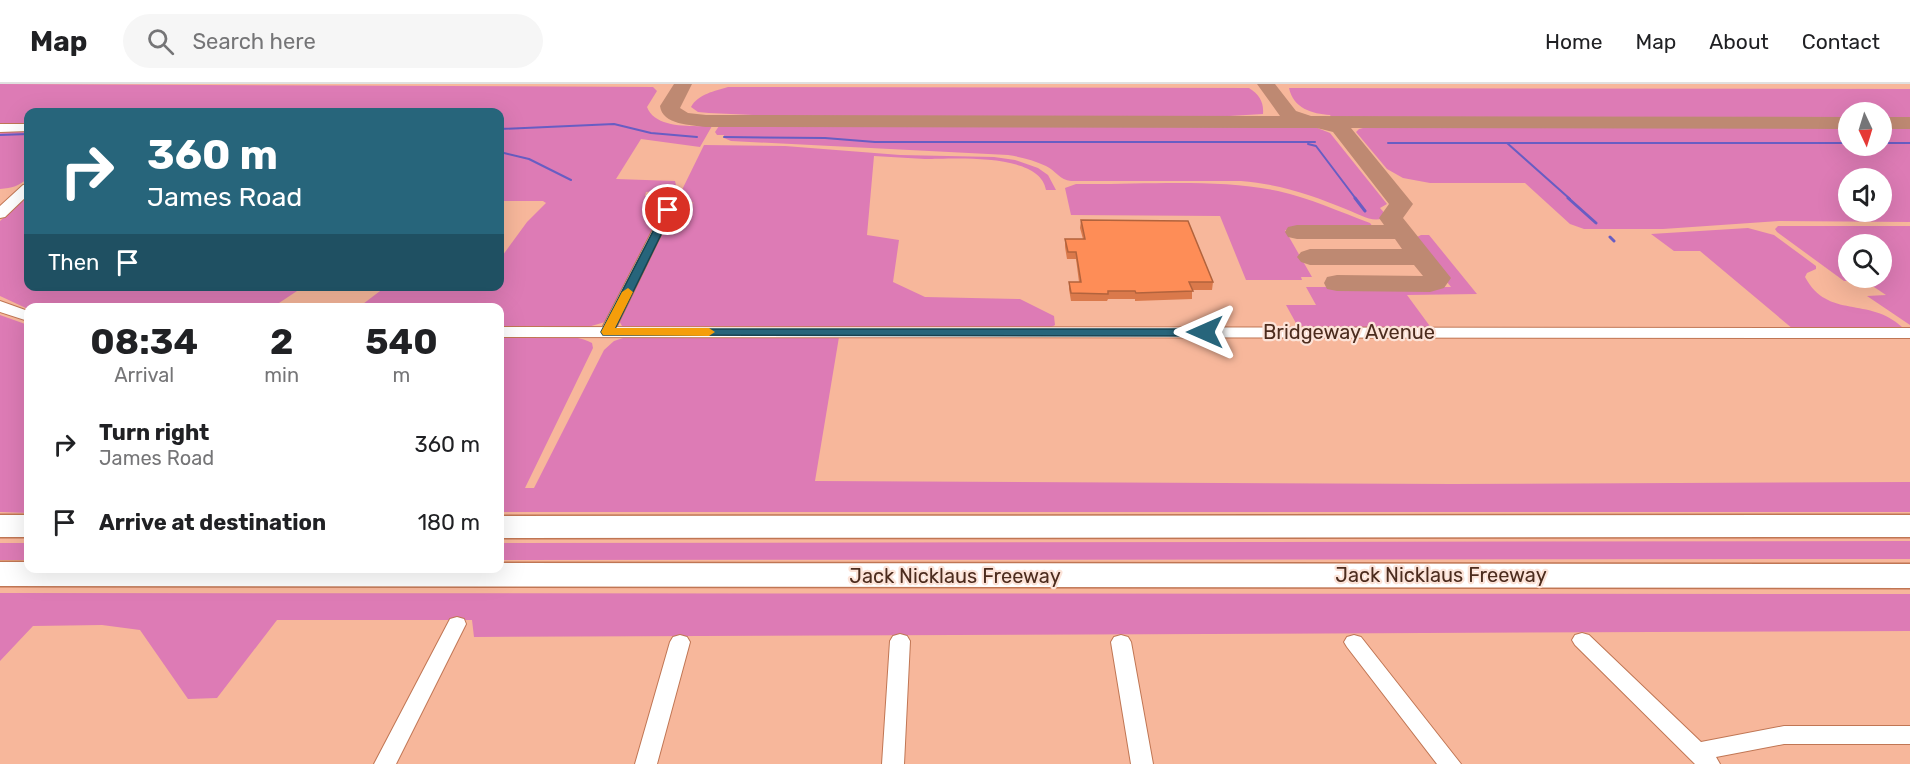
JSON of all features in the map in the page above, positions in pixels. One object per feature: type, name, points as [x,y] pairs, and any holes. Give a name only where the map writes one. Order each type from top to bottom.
[{"type":"highway","points":[[0,526],[24,526]]},
{"type":"highway","points":[[504,527],[1910,526]]},
{"type":"highway","name":"Jack Nicklaus Freeway","points":[[0,574],[1910,576]]},
{"type":"street","points":[[0,128],[24,128]]},
{"type":"street","points":[[0,214],[24,192]]},
{"type":"street","points":[[607,332],[668,210]]},
{"type":"street","points":[[0,306],[24,315]]},
{"type":"street","name":"Bridgeway Avenue","points":[[504,332],[1910,333]]},
{"type":"street","points":[[386,764],[457,624]]},
{"type":"street","points":[[1582,640],[1703,758],[1784,735],[1910,735]]},
{"type":"street","points":[[893,764],[900,641]]},
{"type":"street","points":[[646,764],[680,642]]},
{"type":"street","points":[[1121,642],[1142,764]]},
{"type":"street","points":[[1354,642],[1450,764]]},
{"type":"shaded area","points":[[0,84],[653,87],[657,91],[647,107],[658,119],[675,125],[712,126],[700,147],[641,139],[616,179],[675,181],[676,185],[670,190],[646,192],[645,196],[657,197],[668,202],[605,322],[588,327],[504,327],[504,303],[364,303],[380,291],[504,291],[504,254],[527,222],[546,203],[543,201],[504,201],[504,108],[24,108],[24,125],[0,125]]},
{"type":"shaded area","points":[[728,87],[1249,88],[1260,99],[1263,114],[1196,118],[795,117],[698,112],[691,107],[702,96]]},
{"type":"shaded area","points":[[1289,88],[1910,89],[1910,118],[1892,118],[1892,102],[1838,102],[1838,118],[1332,118],[1330,115],[1304,109],[1291,95]]},
{"type":"shaded area","points":[[719,126],[1315,127],[1330,133],[1387,204],[1380,208],[1387,216],[1377,219],[1367,218],[1308,195],[1255,182],[1071,181],[1041,164],[1008,155],[731,141],[724,138],[724,135],[717,135],[715,132]]},
{"type":"shaded area","points":[[1367,127],[1838,128],[1838,156],[1892,156],[1892,128],[1910,128],[1910,222],[1892,222],[1892,168],[1838,168],[1838,221],[1779,221],[1663,229],[1584,229],[1570,224],[1525,183],[1430,183],[1403,178],[1387,169],[1356,132]]},
{"type":"shaded area","points":[[0,131],[24,131],[24,181],[0,189]]},
{"type":"shaded area","points":[[704,145],[785,146],[900,155],[994,157],[1015,160],[1038,168],[1048,175],[1056,190],[1046,190],[1040,178],[1028,169],[1012,163],[994,160],[874,156],[867,235],[899,240],[893,282],[925,297],[1020,299],[1054,316],[1055,325],[1050,328],[622,326],[618,319],[674,208],[694,203],[679,196]]},
{"type":"shaded area","points":[[1204,183],[1255,187],[1313,201],[1370,223],[1373,227],[1366,230],[1285,230],[1312,277],[1301,277],[1302,280],[1246,280],[1220,216],[1071,215],[1065,188],[1076,184]]},
{"type":"shaded area","points":[[24,198],[24,291],[297,291],[279,303],[24,303],[24,307],[0,296],[0,221]]},
{"type":"shaded area","points":[[1778,226],[1910,226],[1910,325],[1867,296],[1886,295],[1876,288],[1892,288],[1892,234],[1838,234],[1838,277],[1775,229]]},
{"type":"shaded area","points":[[1748,228],[1774,235],[1816,266],[1816,269],[1807,273],[1805,277],[1814,290],[1825,299],[1837,304],[1876,312],[1902,327],[1793,329],[1700,251],[1674,251],[1651,234]]},
{"type":"shaded area","points":[[1421,235],[1429,235],[1477,294],[1407,295],[1432,329],[1318,329],[1297,325],[1286,305],[1316,305],[1306,287],[1451,287],[1413,239]]},
{"type":"shaded area","points":[[0,315],[24,324],[24,513],[0,512]]},
{"type":"shaded area","points":[[504,337],[572,337],[592,343],[593,348],[525,488],[534,488],[604,350],[614,341],[623,338],[839,337],[815,481],[1452,484],[1910,482],[1910,512],[504,512]]},
{"type":"shaded area","points":[[1910,541],[1910,559],[504,560],[504,543]]},
{"type":"shaded area","points":[[0,543],[24,543],[24,560],[0,560]]},
{"type":"shaded area","points":[[0,593],[1910,594],[1910,631],[474,637],[472,620],[277,620],[217,698],[188,699],[140,630],[102,625],[33,626],[0,661]]},
{"type":"building","points":[[1081,220],[1188,221],[1213,282],[1189,282],[1193,291],[1071,293],[1069,282],[1081,282],[1076,252],[1068,252],[1065,239],[1085,239]]},
{"type":"waterway","points":[[504,129],[614,124],[651,133],[697,137]]},
{"type":"waterway","points":[[0,135],[24,134]]},
{"type":"waterway","points":[[724,137],[825,138],[875,142],[1315,142]]},
{"type":"waterway","points":[[1388,143],[1507,143]]},
{"type":"waterway","points":[[1507,143],[1838,143]]},
{"type":"waterway","points":[[1507,143],[1570,199]]},
{"type":"waterway","points":[[1892,143],[1910,143]]},
{"type":"waterway","points":[[1308,144],[1316,146],[1356,199]]},
{"type":"waterway","points":[[504,153],[529,159],[571,180]]},
{"type":"waterway","points":[[1355,198],[1365,211]]},
{"type":"waterway","points":[[1568,198],[1596,223]]},
{"type":"waterway","points":[[1610,237],[1614,241]]},
{"type":"taxiway","points":[[683,84],[670,110],[683,118],[706,121],[1317,122]]},
{"type":"taxiway","points":[[1266,84],[1289,115],[1309,122]]},
{"type":"taxiway","points":[[1317,122],[1838,123]]},
{"type":"taxiway","points":[[1317,122],[1340,128],[1401,204],[1391,218],[1402,232]]},
{"type":"taxiway","points":[[1892,123],[1910,123]]},
{"type":"taxiway","points":[[1297,232],[1402,232]]},
{"type":"taxiway","points":[[1402,232],[1422,257]]},
{"type":"taxiway","points":[[1310,257],[1422,257]]},
{"type":"taxiway","points":[[1337,283],[1430,284],[1435,282],[1438,278],[1422,257]]},
{"type":"slow traffic","points":[[628,292],[607,332],[709,332]]},
{"type":"route","points":[[668,210],[607,332],[1205,332]]}]
